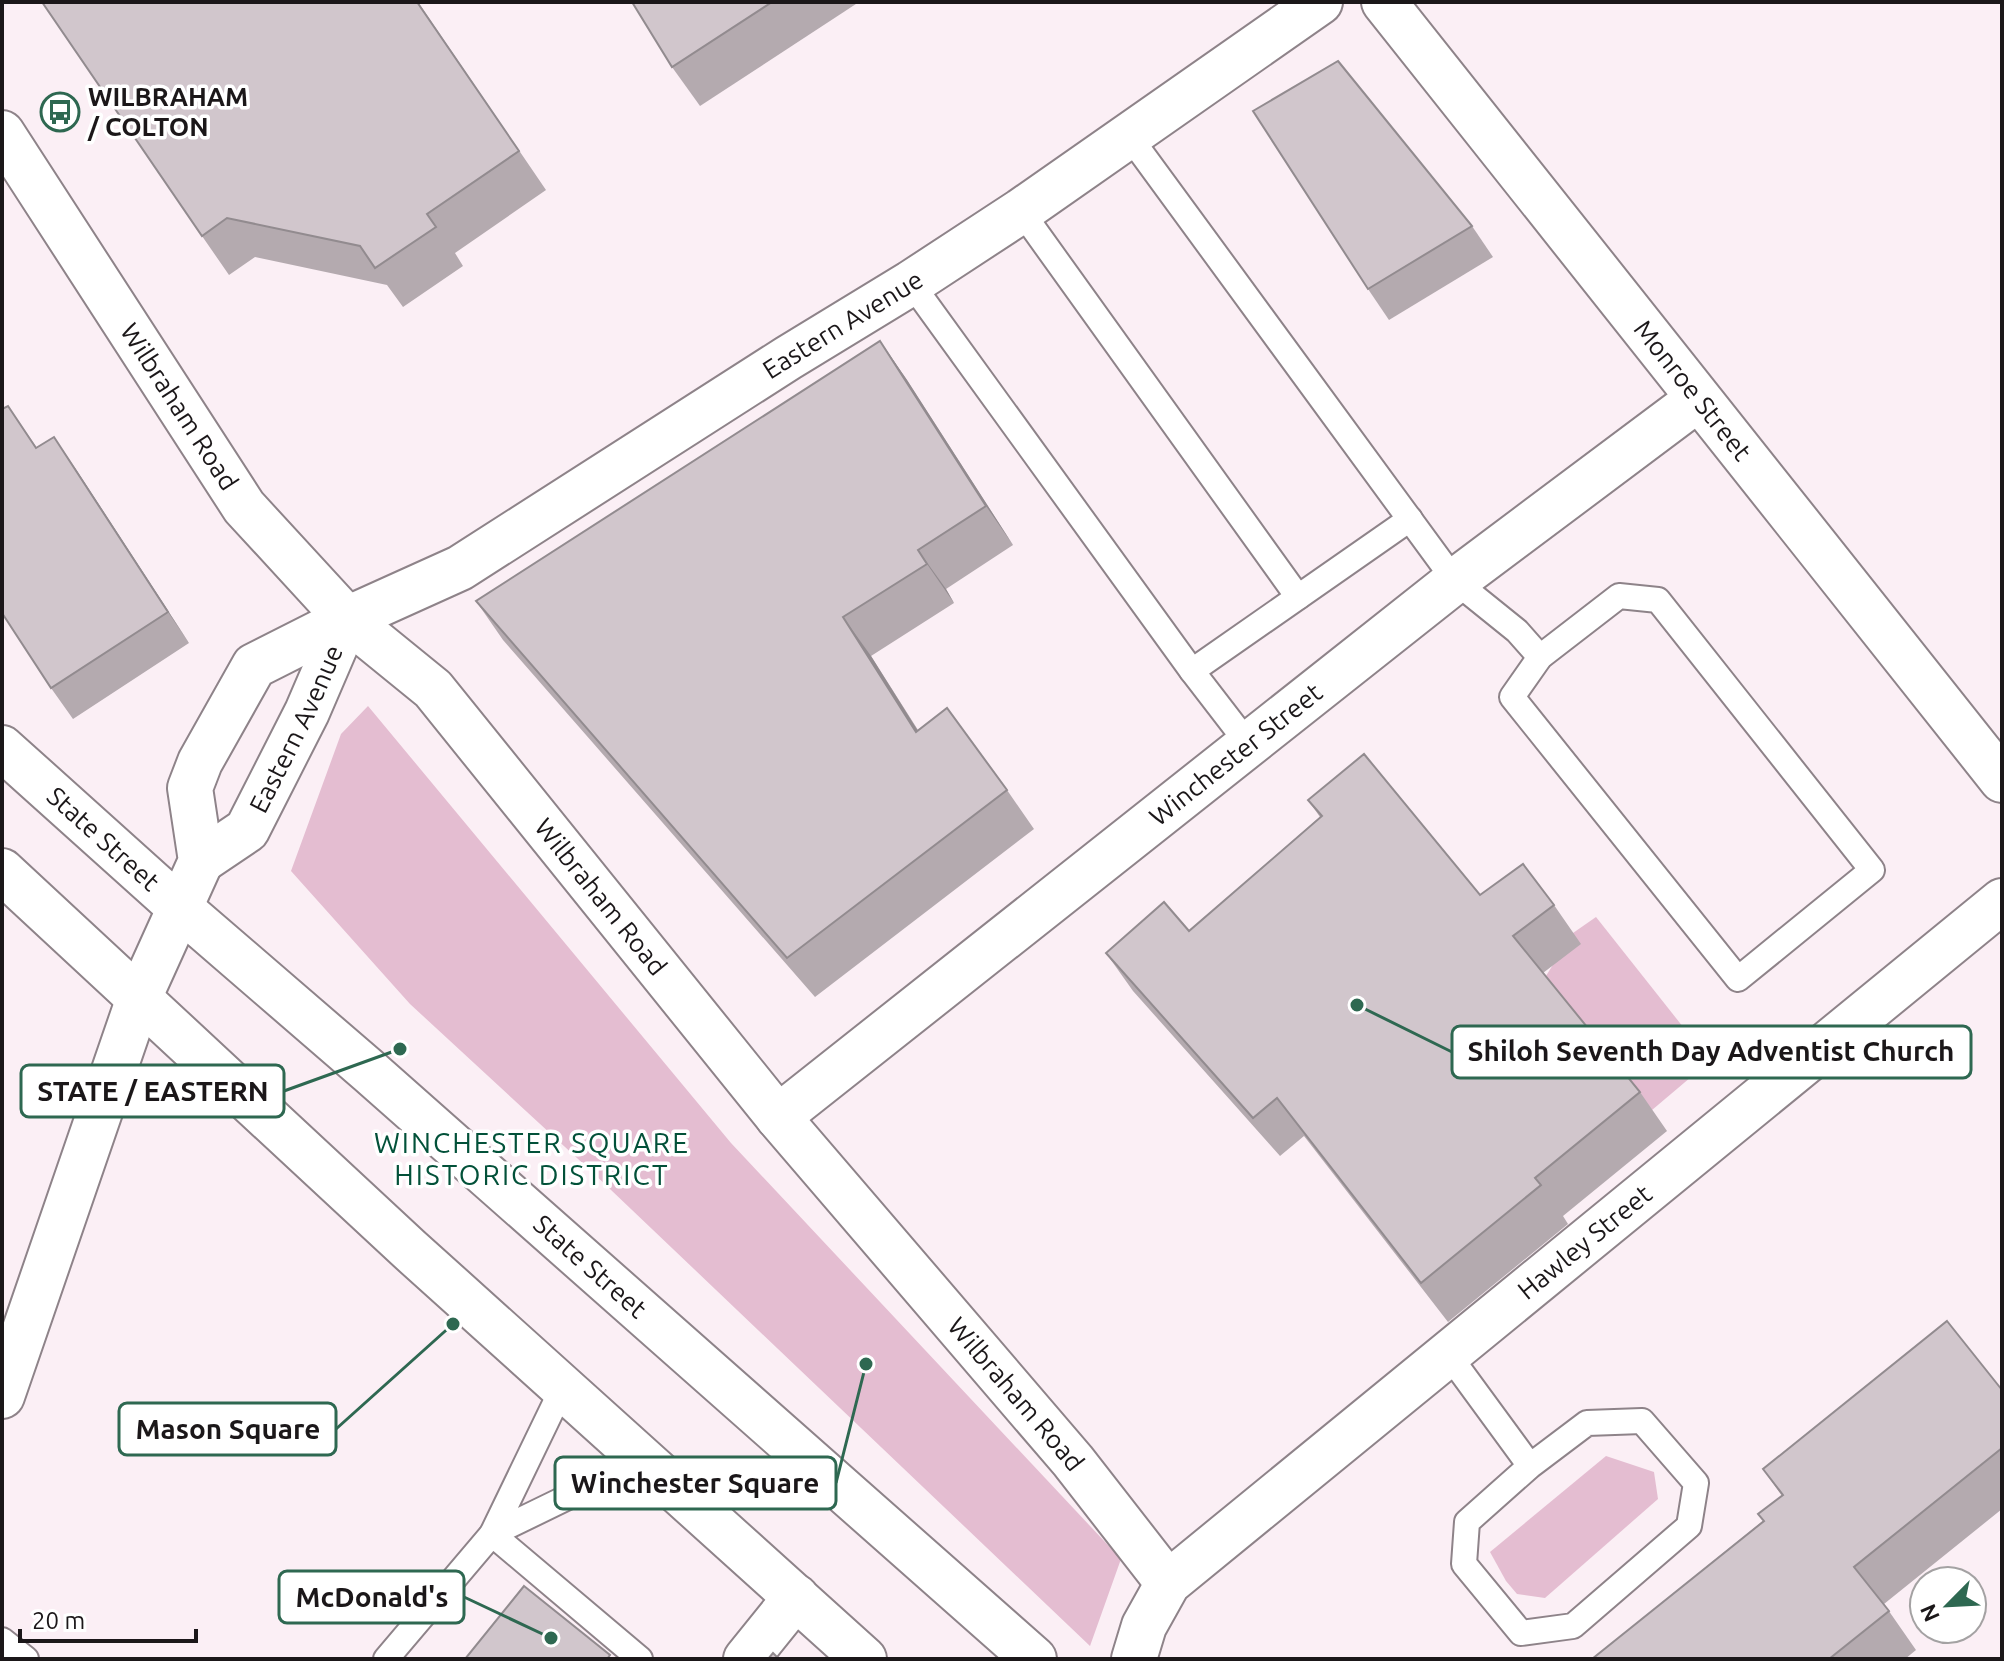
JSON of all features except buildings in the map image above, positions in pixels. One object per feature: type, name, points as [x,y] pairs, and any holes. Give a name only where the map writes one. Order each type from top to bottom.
[{"type":"street","name":"Eastern Avenue","points":[[347,619],[307,712],[247,830],[201,861],[190,788],[200,762],[254,666],[347,619],[460,568],[1021,211],[1320,2]]},
{"type":"street","name":"Monroe Street","points":[[1384,2],[2002,780]]},
{"type":"street","name":"Wilbraham Road","points":[[2,133],[244,507],[347,619],[433,689],[778,1117],[1073,1461],[1168,1583]]},
{"type":"street","name":"Winchester Street","points":[[778,1117],[1455,581],[1698,399]]},
{"type":"street","name":"State Street","points":[[2,748],[1034,1659]]},
{"type":"street","points":[[2,1396],[139,998],[201,861]]},
{"type":"street","points":[[2,871],[409,1249],[864,1659]]},
{"type":"street","name":"Hawley Street","points":[[1168,1583],[2002,901]]},
{"type":"street","points":[[1134,1659],[1144,1626],[1168,1583]]},
{"type":"street","points":[[746,1659],[796,1597]]},
{"type":"lane","points":[[1129,136],[1455,581],[1517,631],[1540,657]]},
{"type":"lane","points":[[1021,211],[1298,597]]},
{"type":"lane","points":[[911,283],[1249,745]]},
{"type":"lane","points":[[1192,671],[1410,519]]},
{"type":"lane","points":[[1619,596],[1658,600],[1872,870],[1738,979],[1512,697],[1540,657],[1619,596]]},
{"type":"lane","points":[[1448,1354],[1530,1466]]},
{"type":"lane","points":[[386,1659],[492,1534],[563,1387]]},
{"type":"lane","points":[[1642,1421],[1696,1483],[1689,1526],[1573,1626],[1521,1633],[1464,1564],[1467,1522],[1530,1466],[1587,1423],[1642,1421]]},
{"type":"lane","points":[[492,1534],[644,1460]]},
{"type":"lane","points":[[492,1534],[640,1659]]},
{"type":"lane","points":[[2,1640],[26,1659]]},
{"type":"shaded area","points":[[368,706],[731,1143],[1121,1559],[1090,1646],[590,1170],[410,1004],[291,871],[341,734]]},
{"type":"shaded area","points":[[1596,917],[1710,1061],[1652,1110],[1544,979],[1573,933]]},
{"type":"shaded area","points":[[1606,1456],[1654,1472],[1658,1499],[1545,1598],[1517,1594],[1490,1552]]},
{"type":"place","name":"WILBRAHAM / COLTON","points":[[60,112]]},
{"type":"place","name":"Shiloh Seventh Day Adventist Church","points":[[1357,1005]]},
{"type":"place","name":"STATE / EASTERN","points":[[400,1049]]},
{"type":"place","name":"Mason Square","points":[[453,1324]]},
{"type":"place","name":"Winchester Square","points":[[866,1364]]},
{"type":"place","name":"McDonald's","points":[[551,1638]]},
{"type":"district","name":"WINCHESTER SQUARE HISTORIC DISTRICT","points":[[532,1159]]}]
